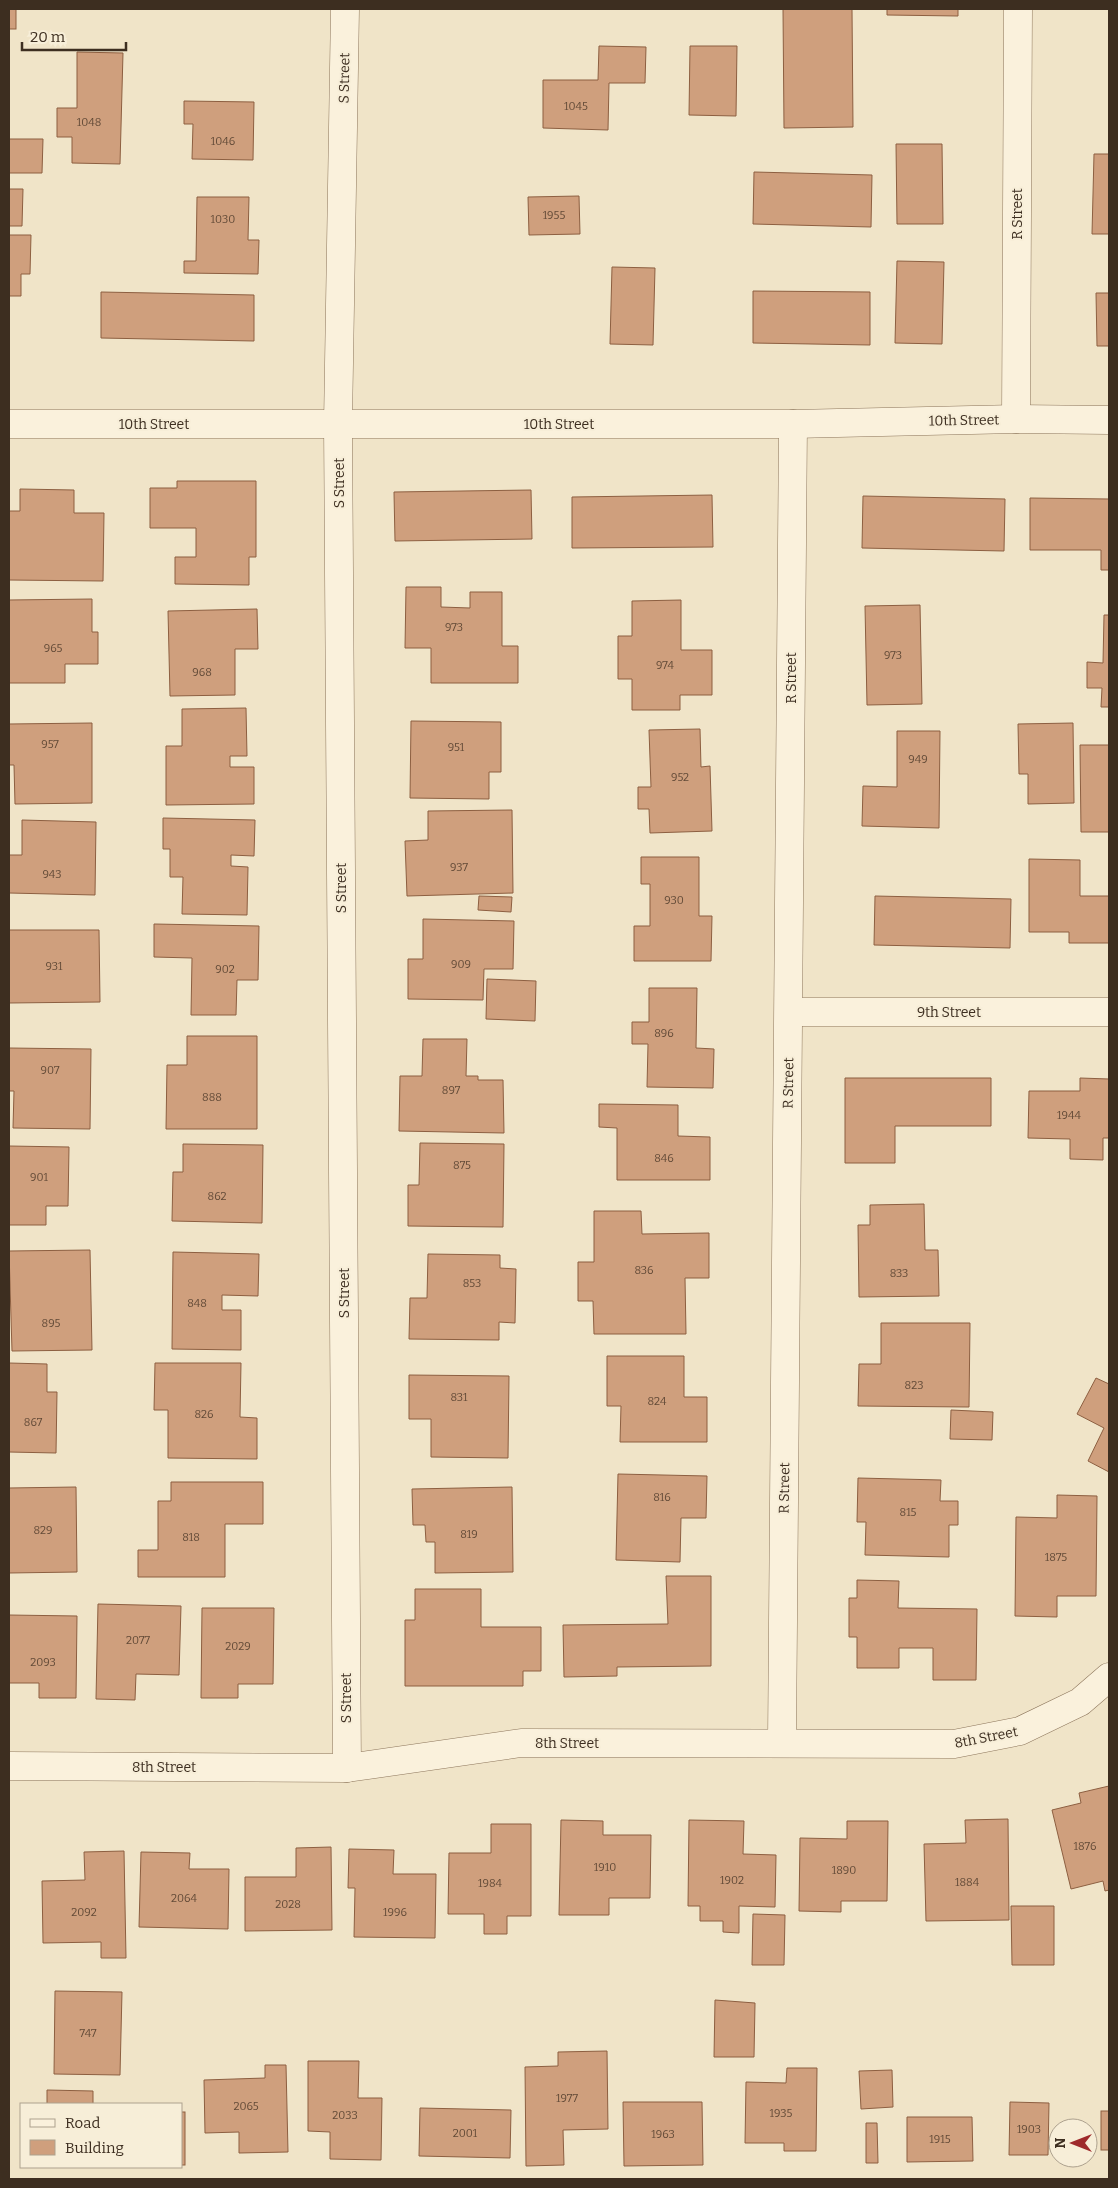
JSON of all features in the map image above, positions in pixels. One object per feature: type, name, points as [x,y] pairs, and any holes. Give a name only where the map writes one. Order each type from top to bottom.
[{"type":"street","name":"S Street","points":[[345,9],[338,423],[347,1768]]},
{"type":"street","name":"R Street","points":[[1016,419],[1018,9]]},
{"type":"street","name":"10th Street","points":[[9,424],[793,424],[1016,419],[1109,420]]},
{"type":"street","name":"R Street","points":[[782,1742],[793,424]]},
{"type":"street","name":"9th Street","points":[[789,1012],[1109,1012]]},
{"type":"street","name":"8th Street","points":[[9,1766],[347,1768],[521,1743],[782,1742],[954,1744],[1020,1731],[1080,1702],[1109,1677]]},
{"type":"building","points":[[9,9],[16,9],[16,29],[9,29]]},
{"type":"building","points":[[783,9],[852,9],[853,127],[784,128]]},
{"type":"building","points":[[887,9],[958,9],[958,16],[887,15]]},
{"type":"building","points":[[599,46],[646,47],[645,83],[609,83],[608,130],[543,128],[543,80],[598,80]]},
{"type":"building","points":[[690,46],[737,46],[736,116],[689,115]]},
{"type":"building","points":[[77,52],[123,53],[120,164],[72,163],[72,137],[57,137],[57,108],[77,108]]},
{"type":"building","points":[[184,101],[254,102],[253,160],[192,159],[193,124],[184,124]]},
{"type":"building","points":[[9,139],[43,139],[42,173],[9,173]]},
{"type":"building","points":[[896,144],[942,144],[943,224],[897,224]]},
{"type":"building","points":[[1094,154],[1109,154],[1109,234],[1092,234]]},
{"type":"building","points":[[754,172],[872,175],[871,227],[753,224]]},
{"type":"building","points":[[9,189],[23,189],[22,226],[9,226]]},
{"type":"building","points":[[579,196],[580,234],[529,235],[528,197]]},
{"type":"building","points":[[197,197],[249,197],[248,240],[259,240],[258,274],[184,273],[184,261],[196,261]]},
{"type":"building","points":[[9,235],[31,235],[30,274],[21,274],[21,296],[9,296]]},
{"type":"building","points":[[897,261],[944,262],[942,344],[895,343]]},
{"type":"building","points":[[612,267],[655,268],[653,345],[610,344]]},
{"type":"building","points":[[753,291],[870,292],[870,345],[753,343]]},
{"type":"building","points":[[101,292],[254,295],[254,341],[101,338]]},
{"type":"building","points":[[1096,293],[1109,293],[1109,346],[1097,346]]},
{"type":"building","points":[[177,481],[256,481],[256,557],[249,557],[249,585],[175,584],[175,557],[196,557],[196,528],[150,528],[150,488],[177,488]]},
{"type":"building","points":[[20,489],[74,490],[74,513],[104,513],[103,581],[9,580],[9,511],[20,511]]},
{"type":"building","points":[[531,490],[532,539],[395,541],[394,492]]},
{"type":"building","points":[[712,495],[713,547],[572,548],[572,497]]},
{"type":"building","points":[[863,496],[1005,499],[1004,551],[862,548]]},
{"type":"building","points":[[1030,498],[1109,499],[1109,570],[1101,570],[1101,550],[1030,550]]},
{"type":"building","points":[[406,587],[441,587],[441,607],[470,608],[470,592],[502,592],[502,646],[518,646],[518,683],[431,683],[431,648],[405,648]]},
{"type":"building","points":[[92,599],[92,632],[98,632],[98,664],[65,664],[65,683],[9,683],[9,600]]},
{"type":"building","points":[[681,600],[681,650],[712,650],[712,695],[680,695],[680,710],[632,710],[632,679],[618,679],[618,636],[632,636],[632,601]]},
{"type":"building","points":[[920,605],[922,704],[867,705],[865,606]]},
{"type":"building","points":[[257,609],[258,649],[235,649],[235,695],[170,696],[168,611]]},
{"type":"building","points":[[1104,615],[1109,615],[1109,707],[1101,707],[1102,688],[1087,688],[1087,662],[1103,663]]},
{"type":"building","points":[[246,708],[247,756],[230,756],[230,767],[254,767],[254,804],[166,805],[166,746],[182,746],[182,709]]},
{"type":"building","points":[[411,721],[501,722],[501,772],[489,772],[489,799],[410,798]]},
{"type":"building","points":[[92,723],[92,803],[15,804],[14,765],[9,765],[9,724]]},
{"type":"building","points":[[1073,723],[1074,803],[1028,804],[1028,774],[1019,774],[1018,724]]},
{"type":"building","points":[[700,729],[701,767],[710,766],[712,831],[650,833],[649,809],[638,809],[638,787],[651,787],[649,730]]},
{"type":"building","points":[[897,731],[940,731],[939,828],[862,826],[863,786],[897,787]]},
{"type":"building","points":[[1080,745],[1109,745],[1109,832],[1081,832]]},
{"type":"building","points":[[512,810],[513,893],[407,896],[405,841],[428,840],[428,811]]},
{"type":"building","points":[[163,818],[255,820],[254,856],[231,855],[231,866],[248,867],[247,915],[182,914],[183,877],[170,877],[170,849],[163,849]]},
{"type":"building","points":[[22,820],[96,822],[95,895],[9,893],[9,855],[22,855]]},
{"type":"building","points":[[641,857],[699,857],[699,916],[712,916],[711,961],[634,961],[634,926],[650,926],[650,884],[641,884]]},
{"type":"building","points":[[1029,859],[1080,860],[1080,896],[1109,896],[1109,943],[1069,943],[1069,932],[1029,932]]},
{"type":"building","points":[[479,896],[512,897],[511,912],[478,910]]},
{"type":"building","points":[[875,896],[1011,899],[1010,948],[874,945]]},
{"type":"building","points":[[423,919],[514,921],[513,969],[484,969],[483,1000],[408,999],[408,959],[423,959]]},
{"type":"building","points":[[154,924],[259,926],[258,980],[237,980],[236,1015],[191,1015],[192,958],[154,957]]},
{"type":"building","points":[[9,930],[99,930],[100,1002],[9,1003]]},
{"type":"building","points":[[487,979],[536,981],[535,1021],[486,1019]]},
{"type":"building","points":[[649,988],[697,988],[696,1048],[714,1049],[713,1088],[647,1087],[648,1044],[632,1044],[632,1022],[649,1022]]},
{"type":"building","points":[[187,1036],[257,1036],[257,1129],[166,1129],[167,1065],[187,1065]]},
{"type":"building","points":[[423,1039],[467,1039],[466,1076],[478,1076],[478,1080],[503,1080],[504,1133],[399,1131],[400,1076],[422,1076]]},
{"type":"building","points":[[9,1048],[91,1049],[90,1129],[13,1128],[14,1091],[9,1091]]},
{"type":"building","points":[[845,1078],[991,1078],[991,1126],[895,1126],[895,1163],[845,1163]]},
{"type":"building","points":[[1080,1078],[1109,1079],[1109,1138],[1103,1138],[1103,1160],[1070,1159],[1070,1139],[1028,1138],[1029,1091],[1080,1091]]},
{"type":"building","points":[[599,1104],[678,1105],[678,1136],[710,1137],[710,1180],[617,1180],[617,1128],[599,1127]]},
{"type":"building","points":[[420,1143],[504,1144],[503,1227],[408,1226],[408,1185],[419,1185]]},
{"type":"building","points":[[183,1144],[263,1145],[262,1223],[172,1221],[173,1172],[183,1172]]},
{"type":"building","points":[[9,1146],[69,1147],[68,1206],[46,1206],[46,1225],[9,1225]]},
{"type":"building","points":[[924,1204],[925,1250],[938,1250],[939,1296],[859,1297],[858,1225],[870,1225],[870,1205]]},
{"type":"building","points":[[594,1211],[641,1211],[642,1234],[709,1233],[709,1278],[685,1278],[686,1334],[594,1334],[593,1301],[578,1301],[578,1262],[594,1262]]},
{"type":"building","points":[[90,1250],[92,1350],[12,1351],[9,1251]]},
{"type":"building","points":[[173,1252],[259,1254],[258,1296],[222,1295],[222,1310],[241,1310],[241,1350],[172,1349]]},
{"type":"building","points":[[428,1254],[500,1255],[500,1268],[516,1269],[515,1323],[499,1322],[499,1340],[409,1339],[410,1298],[427,1298]]},
{"type":"building","points":[[881,1323],[970,1323],[969,1407],[858,1406],[859,1364],[881,1364]]},
{"type":"building","points":[[607,1356],[684,1356],[684,1397],[707,1397],[707,1442],[620,1442],[621,1406],[607,1406]]},
{"type":"building","points":[[9,1363],[47,1364],[47,1392],[57,1392],[56,1453],[9,1452]]},
{"type":"building","points":[[155,1363],[241,1363],[240,1417],[257,1418],[257,1459],[168,1458],[168,1410],[154,1410]]},
{"type":"building","points":[[409,1375],[509,1376],[508,1458],[431,1457],[431,1419],[409,1419]]},
{"type":"building","points":[[1096,1378],[1109,1384],[1109,1472],[1088,1461],[1104,1428],[1077,1414]]},
{"type":"building","points":[[951,1410],[993,1412],[992,1440],[950,1439]]},
{"type":"building","points":[[618,1474],[707,1476],[706,1518],[681,1518],[680,1562],[616,1560]]},
{"type":"building","points":[[858,1478],[941,1480],[940,1501],[958,1501],[958,1525],[949,1525],[949,1557],[865,1555],[866,1522],[857,1522]]},
{"type":"building","points":[[171,1482],[263,1482],[263,1524],[225,1524],[225,1577],[138,1577],[138,1550],[158,1550],[158,1501],[171,1501]]},
{"type":"building","points":[[76,1487],[77,1572],[9,1573],[9,1488]]},
{"type":"building","points":[[512,1487],[513,1572],[435,1573],[435,1542],[426,1542],[425,1525],[413,1525],[412,1489]]},
{"type":"building","points":[[1057,1495],[1097,1496],[1096,1596],[1057,1596],[1057,1617],[1015,1616],[1016,1517],[1057,1518]]},
{"type":"building","points":[[666,1576],[711,1576],[711,1666],[617,1667],[617,1676],[564,1677],[563,1625],[668,1624]]},
{"type":"building","points":[[857,1580],[899,1581],[898,1608],[977,1609],[976,1680],[933,1680],[933,1648],[899,1648],[899,1668],[857,1668],[857,1637],[849,1637],[849,1598],[857,1598]]},
{"type":"building","points":[[415,1589],[481,1589],[481,1627],[541,1627],[541,1671],[523,1671],[523,1686],[405,1686],[405,1620],[415,1620]]},
{"type":"building","points":[[98,1604],[181,1606],[179,1675],[136,1674],[135,1700],[96,1699]]},
{"type":"building","points":[[202,1608],[274,1608],[273,1684],[238,1684],[238,1698],[201,1698]]},
{"type":"building","points":[[9,1615],[77,1616],[76,1698],[39,1698],[39,1683],[9,1683]]},
{"type":"building","points":[[1109,1786],[1109,1890],[1105,1891],[1103,1881],[1071,1889],[1052,1810],[1081,1803],[1079,1793]]},
{"type":"building","points":[[1008,1819],[1009,1920],[926,1921],[924,1844],[966,1843],[965,1820]]},
{"type":"building","points":[[561,1820],[603,1821],[603,1835],[651,1835],[650,1898],[609,1898],[609,1915],[559,1915]]},
{"type":"building","points":[[689,1820],[744,1821],[743,1854],[776,1855],[775,1907],[739,1906],[739,1933],[723,1932],[723,1921],[700,1921],[700,1906],[688,1906]]},
{"type":"building","points":[[847,1821],[888,1821],[887,1901],[841,1901],[841,1912],[799,1911],[800,1838],[847,1839]]},
{"type":"building","points":[[491,1824],[531,1824],[531,1916],[507,1916],[507,1934],[484,1934],[484,1914],[448,1914],[449,1853],[491,1853]]},
{"type":"building","points":[[331,1847],[332,1930],[245,1931],[245,1877],[296,1877],[296,1848]]},
{"type":"building","points":[[349,1849],[394,1850],[393,1874],[436,1874],[435,1938],[354,1937],[355,1888],[348,1888]]},
{"type":"building","points":[[124,1851],[126,1958],[101,1958],[101,1942],[43,1943],[42,1881],[85,1880],[84,1852]]},
{"type":"building","points":[[141,1852],[190,1853],[189,1869],[229,1869],[228,1929],[139,1927]]},
{"type":"building","points":[[1011,1906],[1054,1906],[1054,1965],[1012,1965]]},
{"type":"building","points":[[753,1914],[785,1915],[784,1965],[752,1965]]},
{"type":"building","points":[[55,1991],[122,1992],[120,2075],[54,2074]]},
{"type":"building","points":[[715,2000],[755,2003],[754,2057],[714,2057]]},
{"type":"building","points":[[607,2051],[608,2129],[563,2130],[564,2165],[526,2166],[525,2067],[558,2066],[558,2052]]},
{"type":"building","points":[[308,2061],[359,2061],[358,2098],[382,2098],[381,2160],[330,2159],[330,2132],[308,2131]]},
{"type":"building","points":[[265,2065],[286,2065],[288,2152],[239,2153],[239,2132],[205,2133],[204,2080],[265,2078]]},
{"type":"building","points":[[787,2068],[817,2068],[816,2151],[784,2151],[784,2143],[745,2143],[746,2082],[786,2083]]},
{"type":"building","points":[[892,2070],[893,2107],[861,2109],[859,2071]]},
{"type":"building","points":[[47,2090],[93,2091],[93,2103],[47,2103]]},
{"type":"building","points":[[623,2102],[702,2102],[703,2165],[624,2166]]},
{"type":"building","points":[[1010,2102],[1049,2103],[1048,2155],[1009,2155]]},
{"type":"building","points":[[420,2108],[511,2110],[510,2158],[419,2156]]},
{"type":"building","points":[[1101,2111],[1109,2111],[1109,2150],[1101,2150]]},
{"type":"building","points":[[182,2112],[185,2112],[185,2165],[182,2165]]},
{"type":"building","points":[[907,2117],[972,2117],[973,2161],[907,2162]]},
{"type":"building","points":[[866,2123],[877,2123],[878,2163],[866,2163]]}]
